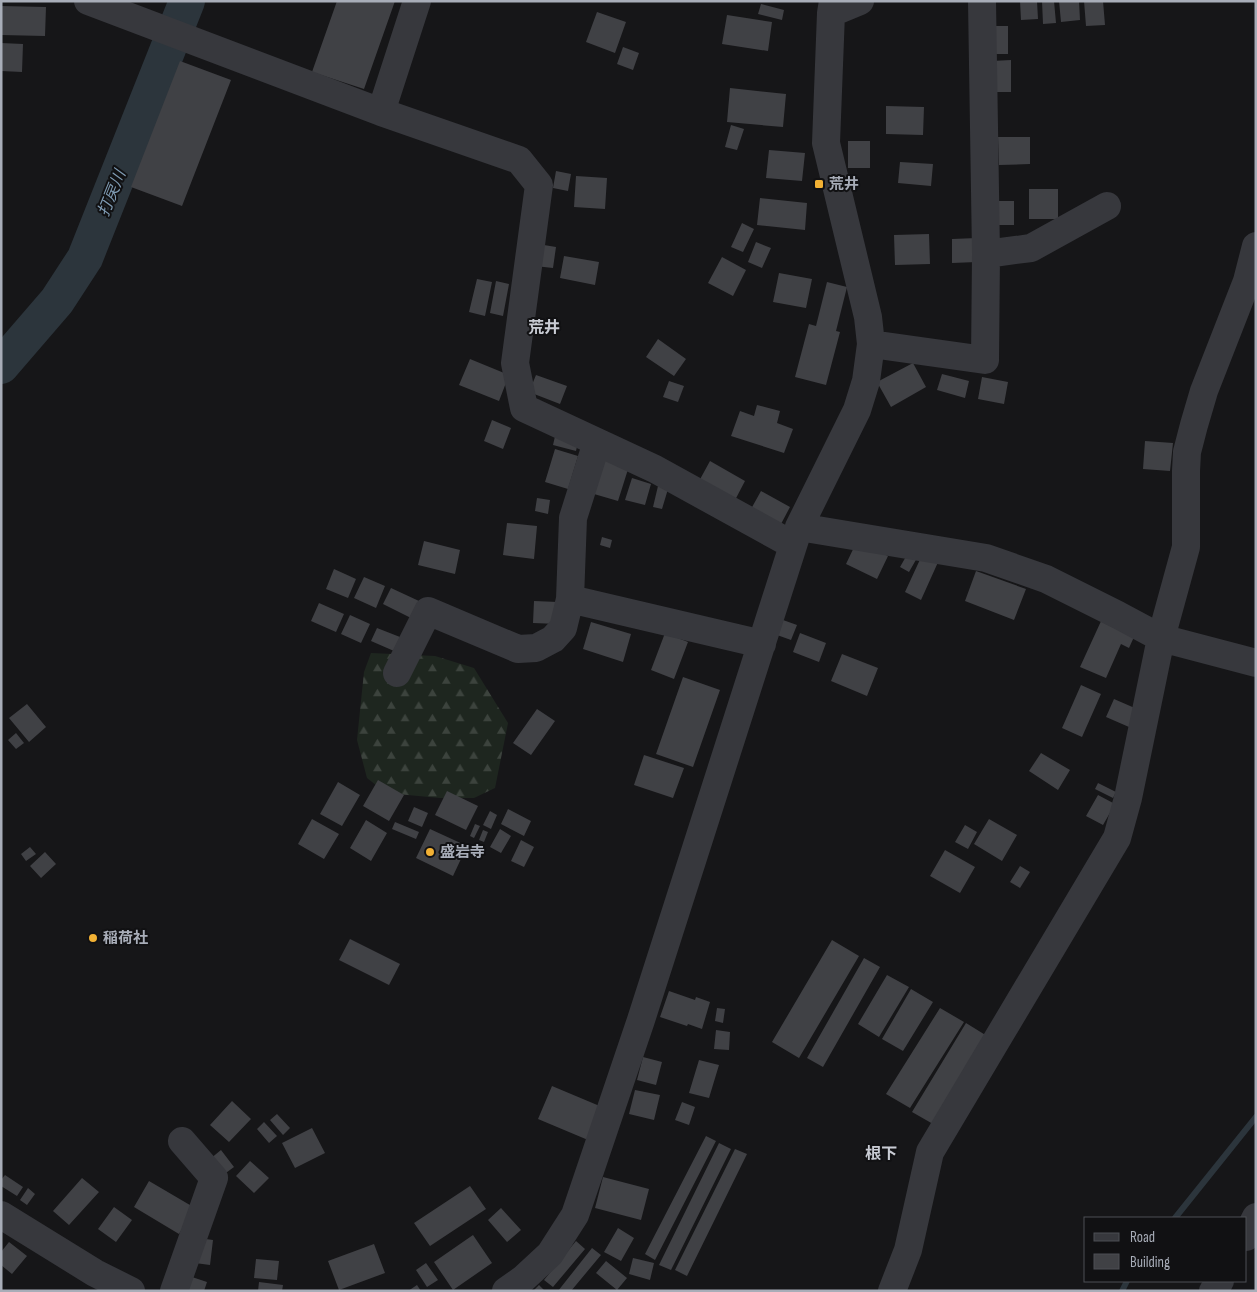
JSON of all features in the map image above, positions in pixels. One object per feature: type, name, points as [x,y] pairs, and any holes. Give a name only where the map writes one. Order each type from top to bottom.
[{"type":"street","points":[[88,1],[382,112],[519,160],[538,185],[515,363],[524,408],[796,536],[986,558],[1046,579],[1162,638],[1256,663]]},
{"type":"street","points":[[382,112],[417,1]]},
{"type":"street","points":[[506,1291],[523,1279],[550,1254],[575,1215],[644,1010],[796,536],[856,410],[866,381],[871,344],[868,317],[826,143],[832,7],[860,1]]},
{"type":"street","points":[[871,344],[985,360],[986,254],[982,1]]},
{"type":"street","points":[[986,254],[1031,248],[1107,206]]},
{"type":"street","points":[[892,1291],[908,1250],[930,1152],[1116,838],[1128,798],[1162,638],[1186,547],[1186,471],[1194,425],[1204,391],[1247,281],[1256,246]]},
{"type":"street","points":[[398,674],[428,611],[518,649],[536,648],[553,639],[564,628],[570,599],[574,518],[596,442]]},
{"type":"street","points":[[570,599],[762,644]]},
{"type":"street","points":[[174,1291],[214,1178],[182,1142]]},
{"type":"street","points":[[1247,1235],[1256,1217]]},
{"type":"street","points":[[3,1219],[95,1273],[131,1291]]},
{"type":"green space","points":[[371,653],[435,656],[474,668],[508,723],[495,788],[474,798],[440,798],[386,793],[367,778],[357,740],[364,672]]},
{"type":"building","points":[[337,1],[395,1],[364,89],[312,72]]},
{"type":"building","points":[[1020,1],[1037,1],[1038,19],[1021,20]]},
{"type":"building","points":[[1042,1],[1054,1],[1056,23],[1043,24]]},
{"type":"building","points":[[1059,1],[1079,1],[1080,20],[1061,22]]},
{"type":"building","points":[[1084,1],[1103,1],[1105,25],[1086,26]]},
{"type":"building","points":[[761,4],[784,10],[782,20],[758,14]]},
{"type":"building","points":[[1,6],[46,7],[45,36],[1,35]]},
{"type":"building","points":[[597,12],[626,22],[615,53],[586,42]]},
{"type":"building","points":[[727,15],[772,22],[768,51],[722,44]]},
{"type":"building","points":[[989,26],[1008,26],[1008,54],[989,54]]},
{"type":"building","points":[[1,43],[23,44],[22,72],[1,71]]},
{"type":"building","points":[[623,47],[639,53],[633,70],[617,64]]},
{"type":"building","points":[[1011,60],[1011,92],[992,92],[992,61]]},
{"type":"building","points":[[180,61],[231,80],[182,206],[131,187]]},
{"type":"building","points":[[730,88],[786,94],[783,127],[727,122]]},
{"type":"building","points":[[886,106],[924,107],[923,135],[886,134]]},
{"type":"building","points":[[731,125],[744,129],[737,150],[725,147]]},
{"type":"building","points":[[998,137],[1030,137],[1030,164],[999,165]]},
{"type":"building","points":[[848,141],[870,141],[870,168],[848,168]]},
{"type":"building","points":[[769,150],[805,153],[802,181],[766,178]]},
{"type":"building","points":[[900,162],[933,164],[931,186],[898,183]]},
{"type":"building","points":[[556,171],[571,174],[568,191],[553,188]]},
{"type":"building","points":[[576,176],[607,178],[605,209],[574,207]]},
{"type":"building","points":[[1029,189],[1058,189],[1058,219],[1029,219]]},
{"type":"building","points":[[760,198],[807,203],[805,230],[757,225]]},
{"type":"building","points":[[994,201],[1014,201],[1014,225],[994,225]]},
{"type":"building","points":[[742,223],[754,229],[743,252],[731,247]]},
{"type":"building","points":[[929,234],[930,264],[895,265],[894,235]]},
{"type":"building","points":[[977,238],[977,262],[952,263],[952,239]]},
{"type":"building","points":[[756,242],[771,248],[762,268],[748,262]]},
{"type":"building","points":[[538,244],[556,247],[553,268],[535,266]]},
{"type":"building","points":[[564,256],[599,262],[595,285],[560,278]]},
{"type":"building","points":[[722,257],[746,270],[733,296],[708,283]]},
{"type":"building","points":[[779,273],[812,279],[806,308],[773,302]]},
{"type":"building","points":[[477,279],[492,282],[485,316],[469,312]]},
{"type":"building","points":[[496,281],[509,284],[503,316],[490,313]]},
{"type":"building","points":[[827,282],[847,287],[836,331],[840,332],[826,385],[795,377],[809,324],[816,326]]},
{"type":"building","points":[[658,339],[686,359],[674,376],[646,357]]},
{"type":"building","points":[[470,359],[509,375],[499,401],[459,385]]},
{"type":"building","points":[[913,363],[926,387],[891,407],[877,382]]},
{"type":"building","points":[[942,374],[969,381],[965,398],[937,390]]},
{"type":"building","points":[[536,375],[567,386],[560,404],[529,392]]},
{"type":"building","points":[[982,377],[1008,382],[1004,404],[978,399]]},
{"type":"building","points":[[669,381],[684,386],[678,402],[663,397]]},
{"type":"building","points":[[757,405],[780,411],[777,423],[793,429],[784,453],[731,436],[740,411],[754,416]]},
{"type":"building","points":[[492,420],[511,428],[503,449],[484,441]]},
{"type":"building","points":[[556,432],[579,438],[576,451],[553,445]]},
{"type":"building","points":[[1145,441],[1173,443],[1170,471],[1143,469]]},
{"type":"building","points":[[555,449],[578,456],[568,489],[545,482]]},
{"type":"building","points":[[606,456],[630,463],[618,501],[594,494]]},
{"type":"building","points":[[710,461],[745,481],[734,502],[698,483]]},
{"type":"building","points":[[632,478],[651,484],[645,505],[625,500]]},
{"type":"building","points":[[658,486],[668,489],[662,509],[653,507]]},
{"type":"building","points":[[761,491],[790,507],[781,524],[751,509]]},
{"type":"building","points":[[537,498],[550,500],[548,514],[535,511]]},
{"type":"building","points":[[507,523],[537,526],[534,559],[503,555]]},
{"type":"building","points":[[602,537],[612,540],[610,548],[600,545]]},
{"type":"building","points":[[424,541],[460,550],[455,574],[418,565]]},
{"type":"building","points":[[857,541],[888,556],[877,579],[846,564]]},
{"type":"building","points":[[908,553],[917,558],[909,572],[900,567]]},
{"type":"building","points":[[923,553],[939,560],[921,600],[905,592]]},
{"type":"building","points":[[334,569],[356,579],[348,598],[326,589]]},
{"type":"building","points":[[976,571],[1026,589],[1014,620],[965,601]]},
{"type":"building","points":[[364,577],[385,586],[376,608],[354,598]]},
{"type":"building","points":[[391,588],[419,601],[411,618],[383,604]]},
{"type":"building","points":[[534,601],[558,602],[558,624],[533,623]]},
{"type":"building","points":[[319,603],[344,614],[336,632],[311,621]]},
{"type":"building","points":[[350,615],[370,624],[361,643],[341,634]]},
{"type":"building","points":[[1102,619],[1138,628],[1129,648],[1121,644],[1106,678],[1080,667]]},
{"type":"building","points":[[783,620],[797,625],[791,640],[777,635]]},
{"type":"building","points":[[591,622],[631,634],[623,662],[583,649]]},
{"type":"building","points":[[377,628],[400,637],[394,651],[371,641]]},
{"type":"building","points":[[665,633],[688,642],[674,679],[651,670]]},
{"type":"building","points":[[800,633],[826,643],[819,662],[793,652]]},
{"type":"building","points":[[842,654],[878,668],[867,696],[831,681]]},
{"type":"building","points":[[683,677],[720,690],[693,767],[656,754]]},
{"type":"building","points":[[1081,685],[1101,694],[1082,737],[1062,728]]},
{"type":"building","points":[[1114,699],[1137,709],[1129,727],[1106,717]]},
{"type":"building","points":[[27,704],[46,727],[29,742],[9,718]]},
{"type":"building","points":[[537,709],[555,721],[531,755],[513,743]]},
{"type":"building","points":[[16,733],[24,743],[16,749],[8,740]]},
{"type":"building","points":[[1041,753],[1070,770],[1058,790],[1029,771]]},
{"type":"building","points":[[644,755],[684,768],[673,798],[634,785]]},
{"type":"building","points":[[378,780],[404,795],[389,821],[363,806]]},
{"type":"building","points":[[338,782],[360,795],[342,826],[320,814]]},
{"type":"building","points":[[1098,783],[1116,792],[1113,798],[1095,789]]},
{"type":"building","points":[[447,791],[478,806],[466,830],[435,815]]},
{"type":"building","points":[[1098,795],[1115,804],[1103,825],[1086,816]]},
{"type":"building","points":[[414,807],[428,813],[422,827],[408,821]]},
{"type":"building","points":[[508,809],[531,821],[524,836],[501,824]]},
{"type":"building","points":[[490,811],[497,815],[491,829],[483,825]]},
{"type":"building","points":[[312,819],[339,834],[324,859],[298,844]]},
{"type":"building","points":[[989,819],[1017,835],[1002,861],[974,844]]},
{"type":"building","points":[[366,820],[387,833],[371,861],[350,848]]},
{"type":"building","points":[[395,822],[419,832],[416,839],[392,829]]},
{"type":"building","points":[[475,824],[480,826],[474,838],[470,836]]},
{"type":"building","points":[[965,825],[977,832],[968,849],[955,842]]},
{"type":"building","points":[[430,829],[467,846],[453,876],[416,858]]},
{"type":"building","points":[[500,829],[511,836],[501,853],[490,847]]},
{"type":"building","points":[[483,830],[488,832],[484,842],[479,840]]},
{"type":"building","points":[[521,840],[534,847],[524,867],[511,861]]},
{"type":"building","points":[[30,847],[36,854],[26,861],[21,854]]},
{"type":"building","points":[[945,850],[975,867],[960,893],[930,876]]},
{"type":"building","points":[[45,852],[56,864],[41,878],[30,866]]},
{"type":"building","points":[[1020,866],[1030,872],[1020,888],[1010,882]]},
{"type":"building","points":[[350,939],[400,964],[389,985],[339,960]]},
{"type":"building","points":[[832,940],[859,956],[799,1058],[772,1042]]},
{"type":"building","points":[[864,958],[880,967],[823,1067],[807,1058]]},
{"type":"building","points":[[887,975],[909,987],[879,1037],[858,1024]]},
{"type":"building","points":[[911,989],[933,1002],[903,1051],[882,1039]]},
{"type":"building","points":[[669,991],[695,1000],[696,997],[710,1002],[702,1029],[660,1017]]},
{"type":"building","points":[[717,1008],[725,1009],[723,1023],[715,1021]]},
{"type":"building","points":[[940,1008],[964,1022],[910,1108],[886,1094]]},
{"type":"building","points":[[966,1023],[987,1036],[933,1124],[912,1112]]},
{"type":"building","points":[[716,1030],[730,1032],[729,1050],[714,1049]]},
{"type":"building","points":[[643,1057],[662,1062],[656,1085],[637,1080]]},
{"type":"building","points":[[699,1060],[719,1065],[709,1098],[689,1093]]},
{"type":"building","points":[[552,1086],[602,1107],[588,1140],[538,1119]]},
{"type":"building","points":[[635,1090],[660,1095],[654,1120],[629,1114]]},
{"type":"building","points":[[232,1101],[251,1119],[229,1142],[210,1125]]},
{"type":"building","points":[[682,1102],[695,1107],[689,1125],[675,1120]]},
{"type":"building","points":[[277,1114],[290,1128],[283,1135],[270,1120]]},
{"type":"building","points":[[264,1122],[277,1136],[269,1143],[257,1129]]},
{"type":"building","points":[[312,1128],[325,1153],[295,1168],[282,1143]]},
{"type":"building","points":[[706,1136],[716,1141],[655,1260],[645,1254]]},
{"type":"building","points":[[719,1143],[731,1149],[671,1270],[659,1265]]},
{"type":"building","points":[[735,1149],[747,1154],[687,1276],[675,1270]]},
{"type":"building","points":[[221,1150],[234,1167],[223,1175],[210,1159]]},
{"type":"building","points":[[250,1161],[269,1178],[254,1193],[236,1176]]},
{"type":"building","points":[[5,1175],[23,1187],[17,1196],[1,1186],[1,1180]]},
{"type":"building","points":[[603,1177],[649,1189],[641,1220],[595,1208]]},
{"type":"building","points":[[82,1178],[99,1192],[69,1225],[53,1211]]},
{"type":"building","points":[[149,1181],[195,1208],[179,1234],[134,1207]]},
{"type":"building","points":[[470,1186],[486,1209],[430,1246],[414,1223]]},
{"type":"building","points":[[28,1188],[35,1194],[27,1205],[20,1200]]},
{"type":"building","points":[[114,1207],[132,1220],[116,1242],[98,1229]]},
{"type":"building","points":[[501,1208],[521,1230],[507,1242],[488,1220]]},
{"type":"building","points":[[618,1228],[634,1238],[621,1261],[604,1252]]},
{"type":"building","points":[[473,1235],[492,1263],[453,1290],[434,1262]]},
{"type":"building","points":[[199,1238],[213,1240],[210,1265],[195,1263]]},
{"type":"building","points":[[576,1241],[585,1249],[553,1287],[544,1280]]},
{"type":"building","points":[[9,1242],[27,1256],[12,1274],[1,1265],[1,1252]]},
{"type":"building","points":[[374,1244],[385,1273],[339,1290],[328,1261]]},
{"type":"building","points":[[592,1248],[601,1255],[571,1291],[558,1291]]},
{"type":"building","points":[[633,1258],[654,1263],[650,1280],[629,1274]]},
{"type":"building","points":[[256,1259],[279,1261],[277,1280],[254,1278]]},
{"type":"building","points":[[606,1261],[627,1278],[617,1290],[596,1273]]},
{"type":"building","points":[[426,1263],[438,1280],[427,1287],[416,1270]]},
{"type":"building","points":[[192,1277],[207,1282],[204,1291],[188,1291]]},
{"type":"building","points":[[259,1282],[283,1285],[282,1291],[258,1291]]},
{"type":"building","points":[[417,1285],[421,1291],[408,1291]]},
{"type":"building","points":[[539,1285],[545,1291],[533,1291]]},
{"type":"waterway","name":"打戻川","points":[[1,366],[57,301],[85,258],[187,1]]},
{"type":"waterway","points":[[1176,1217],[1256,1117]]},
{"type":"waterway","points":[[1122,1291],[1126,1282]]},
{"type":"place","name":"荒井","points":[[819,184]]},
{"type":"place","name":"盛岩寺","points":[[430,852]]},
{"type":"place","name":"稲荷社","points":[[93,938]]},
{"type":"district","name":"荒井","points":[[544,327]]},
{"type":"district","name":"根下","points":[[881,1153]]}]
